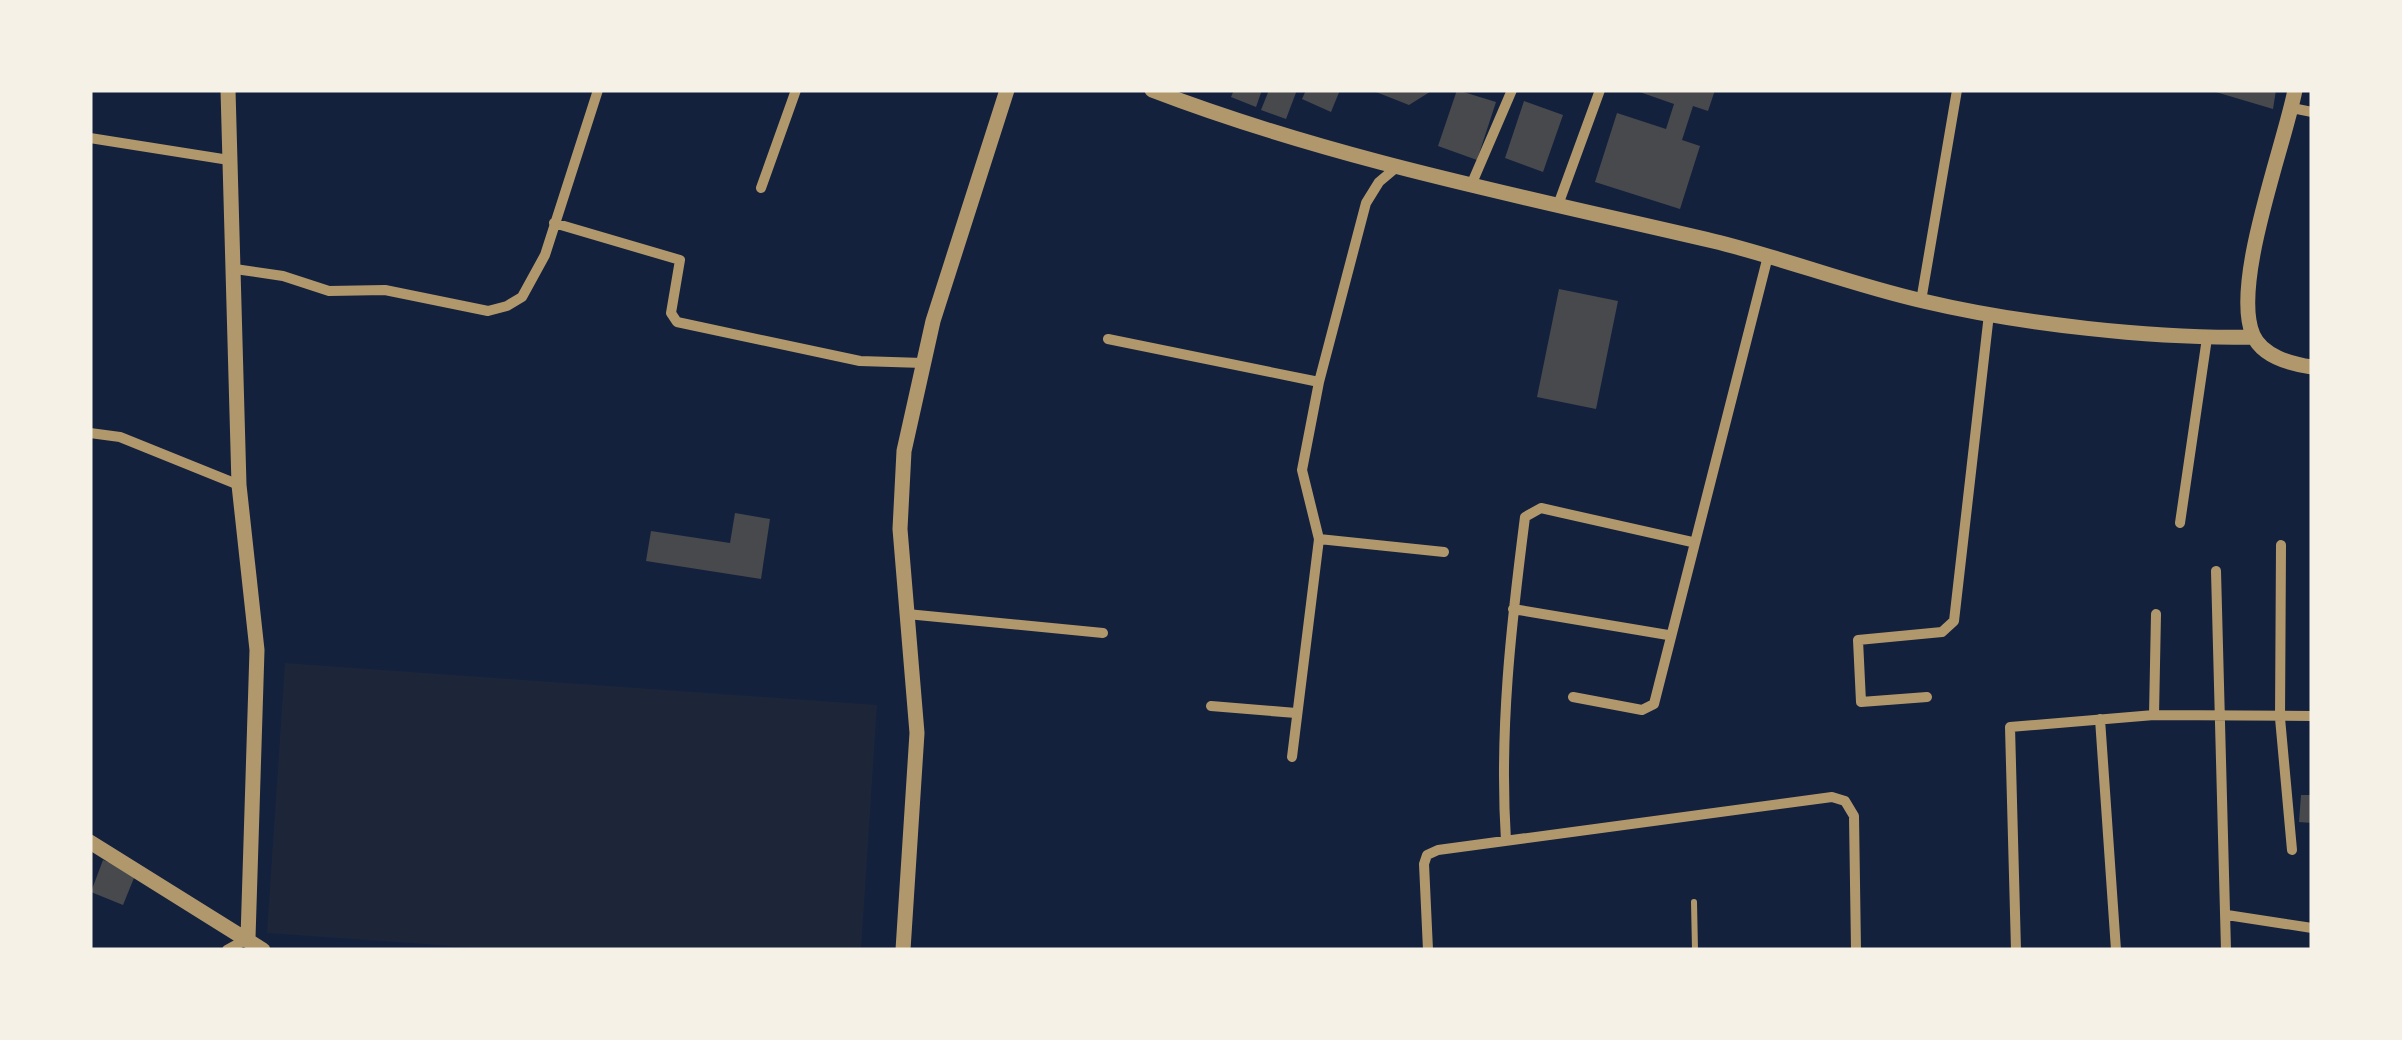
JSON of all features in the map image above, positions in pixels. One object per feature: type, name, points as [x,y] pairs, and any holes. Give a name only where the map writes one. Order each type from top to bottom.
[{"type":"street","points":[[228,90],[239,485],[257,650],[248,938]]},
{"type":"street","points":[[235,269],[283,276],[329,291],[384,290],[488,310],[522,297],[534,282],[598,90]]},
{"type":"street","points":[[761,188],[796,90]]},
{"type":"street","points":[[904,950],[916,733],[900,529],[903,470],[922,363],[1007,90]]},
{"type":"street","points":[[1152,90],[1260,128],[1398,166],[1768,256],[1921,301],[1988,314],[2207,338],[2253,337]]},
{"type":"street","points":[[1472,183],[1512,90]]},
{"type":"street","points":[[1558,204],[1600,90]]},
{"type":"street","points":[[1921,301],[1957,90]]},
{"type":"street","points":[[2295,90],[2253,257],[2248,312],[2253,337],[2279,358],[2312,367]]},
{"type":"street","points":[[2292,108],[2312,112]]},
{"type":"street","points":[[90,138],[229,160]]},
{"type":"street","points":[[1292,757],[1320,539],[1302,470],[1319,382],[1366,203],[1379,182],[1398,166]]},
{"type":"street","points":[[554,223],[680,260],[671,313],[677,322],[860,361],[922,363]]},
{"type":"street","points":[[1573,697],[1649,708],[1654,704],[1668,635],[1768,256]]},
{"type":"street","points":[[1927,698],[1861,702],[1858,640],[1942,632],[1954,621],[1988,314]]},
{"type":"street","points":[[2180,523],[2207,338]]},
{"type":"street","points":[[1108,339],[1319,382]]},
{"type":"street","points":[[90,433],[120,437],[239,485]]},
{"type":"street","points":[[1506,840],[1502,767],[1513,608],[1525,517],[1532,510],[1692,542]]},
{"type":"street","points":[[1320,539],[1444,552]]},
{"type":"street","points":[[2281,544],[2280,718],[2292,850]]},
{"type":"street","points":[[2216,571],[2226,950]]},
{"type":"street","points":[[1513,608],[1668,635]]},
{"type":"street","points":[[907,614],[1103,633]]},
{"type":"street","points":[[2154,715],[2156,614]]},
{"type":"street","points":[[1211,706],[1296,713]]},
{"type":"street","points":[[2016,950],[2010,727],[2154,715],[2312,716]]},
{"type":"street","points":[[2100,720],[2116,950]]},
{"type":"street","points":[[1428,950],[1427,854],[1832,797],[1846,802],[1854,816],[1856,950]]},
{"type":"street","points":[[90,842],[263,950]]},
{"type":"street","points":[[2227,915],[2312,928]]},
{"type":"street","points":[[227,950],[248,938]]},
{"type":"lane","points":[[1694,902],[1696,950]]},
{"type":"shaded area","points":[[285,663],[877,705],[861,950],[509,950],[267,933]]},
{"type":"building","points":[[1234,90],[1262,90],[1256,107],[1231,97]]},
{"type":"building","points":[[1269,90],[1297,90],[1286,119],[1261,110]]},
{"type":"building","points":[[1306,90],[1340,90],[1331,112],[1302,99]]},
{"type":"building","points":[[1371,90],[1433,90],[1409,105]]},
{"type":"building","points":[[1457,90],[1496,102],[1477,160],[1438,146]]},
{"type":"building","points":[[1634,90],[1715,90],[1708,111],[1693,106],[1682,140],[1700,146],[1680,209],[1595,182],[1617,113],[1666,129],[1674,104]]},
{"type":"building","points":[[2209,90],[2276,90],[2273,109]]},
{"type":"building","points":[[1524,101],[1563,115],[1543,172],[1505,158]]},
{"type":"building","points":[[1559,289],[1618,301],[1596,409],[1537,397]]},
{"type":"building","points":[[735,513],[770,519],[761,579],[646,561],[651,531],[730,543]]},
{"type":"building","points":[[2301,795],[2312,795],[2312,823],[2299,822]]},
{"type":"building","points":[[103,860],[136,873],[123,905],[91,892]]}]
